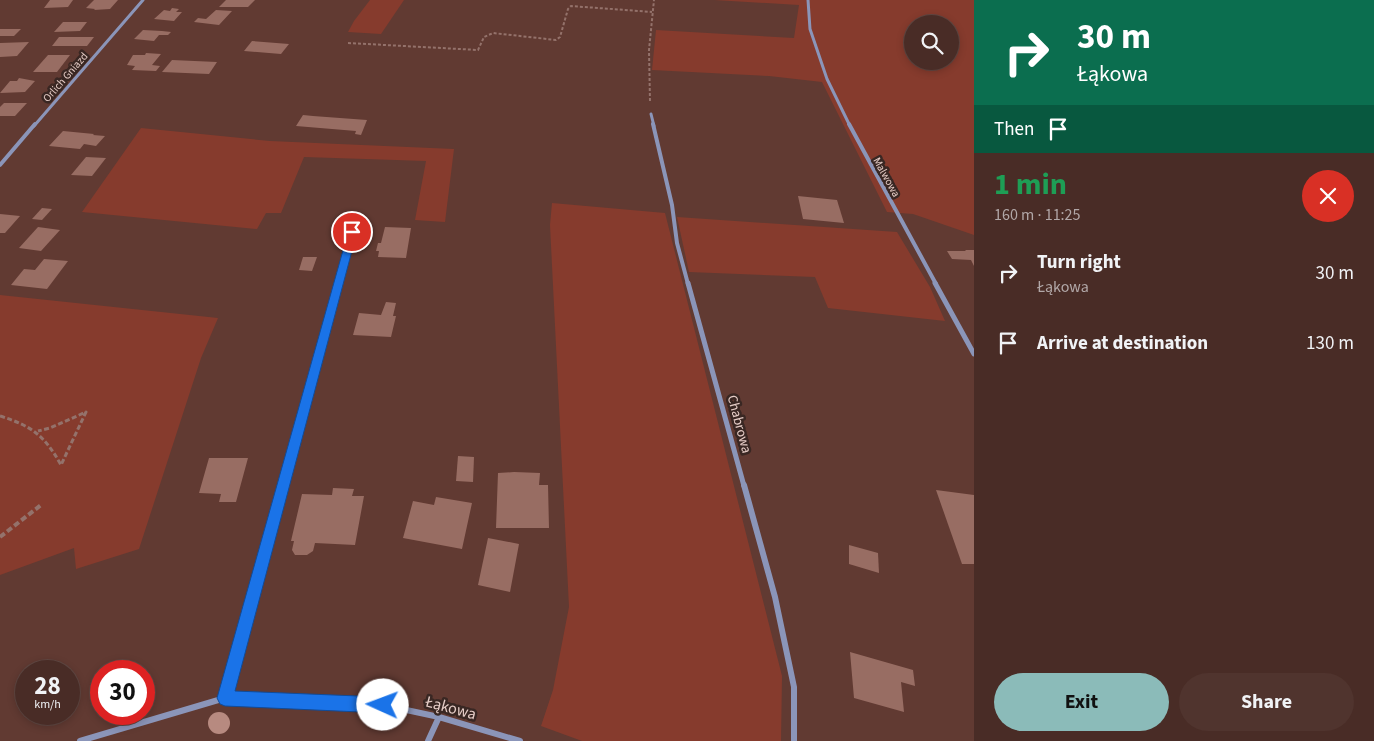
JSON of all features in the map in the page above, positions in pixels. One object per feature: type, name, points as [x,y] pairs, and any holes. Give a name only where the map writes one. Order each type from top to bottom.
[{"type":"street","name":"Orlich Gniazd","points":[[0,165],[143,0]]},
{"type":"street","name":"Malwowa","points":[[808,0],[810,29],[827,79],[858,143],[974,354]]},
{"type":"street","name":"Chabrowa","points":[[650,114],[672,205],[676,243],[775,597],[794,687],[794,741]]},
{"type":"street","points":[[225,698],[352,232]]},
{"type":"street","name":"Łąkowa","points":[[80,741],[225,698],[383,705],[439,716],[520,741]]},
{"type":"street","points":[[428,741],[439,716]]},
{"type":"path","points":[[650,114],[648,68],[654,0]]},
{"type":"path","points":[[348,43],[478,50],[484,37],[493,33],[556,40],[560,37],[568,8],[571,6],[652,12]]},
{"type":"path","points":[[0,416],[38,431],[50,446],[61,465],[86,412],[50,428],[38,431]]},
{"type":"path","points":[[0,537],[41,505]]},
{"type":"shaded area","points":[[370,0],[404,0],[381,34],[348,32],[354,21]]},
{"type":"shaded area","points":[[714,0],[974,0],[974,235],[913,214],[887,212],[822,82],[769,76],[652,70],[656,30],[794,38],[799,5]]},
{"type":"shaded area","points":[[141,128],[270,141],[454,149],[445,222],[415,220],[426,161],[304,157],[281,213],[266,213],[257,229],[82,212]]},
{"type":"shaded area","points":[[552,203],[665,213],[782,676],[781,741],[582,741],[541,726],[553,690],[569,607],[550,225]]},
{"type":"shaded area","points":[[677,217],[897,232],[930,287],[945,321],[828,308],[815,277],[689,272]]},
{"type":"shaded area","points":[[0,295],[218,318],[201,358],[139,549],[76,569],[74,548],[0,575]]},
{"type":"building","points":[[50,0],[73,0],[68,7],[44,8]]},
{"type":"building","points":[[94,0],[118,0],[110,9],[94,10],[86,8]]},
{"type":"building","points":[[226,0],[255,0],[248,7],[219,7]]},
{"type":"building","points":[[172,8],[179,9],[176,12],[182,12],[174,21],[154,19],[164,10],[170,11]]},
{"type":"building","points":[[216,10],[232,11],[219,25],[194,22],[198,18],[206,19]]},
{"type":"building","points":[[63,22],[87,22],[80,31],[54,32]]},
{"type":"building","points":[[0,29],[21,29],[14,36],[0,36]]},
{"type":"building","points":[[143,30],[171,32],[168,35],[159,35],[154,41],[134,39]]},
{"type":"building","points":[[59,37],[94,37],[87,46],[52,46]]},
{"type":"building","points":[[252,41],[289,44],[281,54],[244,51]]},
{"type":"building","points":[[29,42],[17,56],[0,57],[0,43]]},
{"type":"building","points":[[146,53],[161,54],[152,65],[160,66],[156,71],[132,70],[135,66],[127,65],[133,55],[145,55]]},
{"type":"building","points":[[48,55],[70,55],[57,72],[33,72]]},
{"type":"building","points":[[172,60],[217,62],[209,74],[162,72]]},
{"type":"building","points":[[19,78],[35,81],[25,92],[0,93],[10,81],[17,81]]},
{"type":"building","points":[[4,103],[27,103],[15,116],[0,116],[0,107]]},
{"type":"building","points":[[303,115],[367,120],[361,135],[355,134],[356,131],[296,126]]},
{"type":"building","points":[[63,131],[105,136],[96,146],[84,144],[80,149],[49,146]]},
{"type":"building","points":[[86,157],[106,158],[92,176],[71,175]]},
{"type":"building","points":[[798,196],[837,200],[844,223],[803,219]]},
{"type":"building","points":[[42,208],[52,209],[42,220],[32,219]]},
{"type":"building","points":[[0,214],[20,216],[5,233],[0,233]]},
{"type":"building","points":[[38,227],[60,230],[41,251],[19,248]]},
{"type":"building","points":[[385,227],[411,228],[406,258],[378,257],[379,251],[376,251],[378,243],[381,243]]},
{"type":"building","points":[[974,250],[974,266],[971,260],[952,259],[947,251]]},
{"type":"building","points":[[303,257],[317,257],[312,271],[299,270]]},
{"type":"building","points":[[44,259],[68,261],[47,289],[11,285],[24,269],[35,270]]},
{"type":"building","points":[[386,302],[396,303],[393,316],[396,316],[391,337],[353,335],[359,313],[381,315]]},
{"type":"building","points":[[458,456],[474,457],[473,482],[456,481]]},
{"type":"building","points":[[209,458],[248,458],[236,502],[219,502],[221,494],[199,493]]},
{"type":"building","points":[[498,473],[540,473],[539,485],[548,485],[549,528],[496,528]]},
{"type":"building","points":[[333,488],[354,489],[352,496],[364,496],[355,545],[315,543],[313,551],[307,555],[295,555],[292,550],[294,541],[291,541],[302,494],[332,495]]},
{"type":"building","points":[[936,490],[974,495],[974,564],[962,564]]},
{"type":"building","points":[[436,497],[472,503],[462,549],[403,538],[413,501],[434,505]]},
{"type":"building","points":[[488,538],[519,544],[510,592],[478,585]]},
{"type":"building","points":[[849,545],[878,553],[879,573],[849,564]]},
{"type":"building","points":[[850,652],[913,670],[915,686],[901,682],[904,712],[854,698]]},
{"type":"route","points":[[352,232],[225,698],[383,705]]}]
